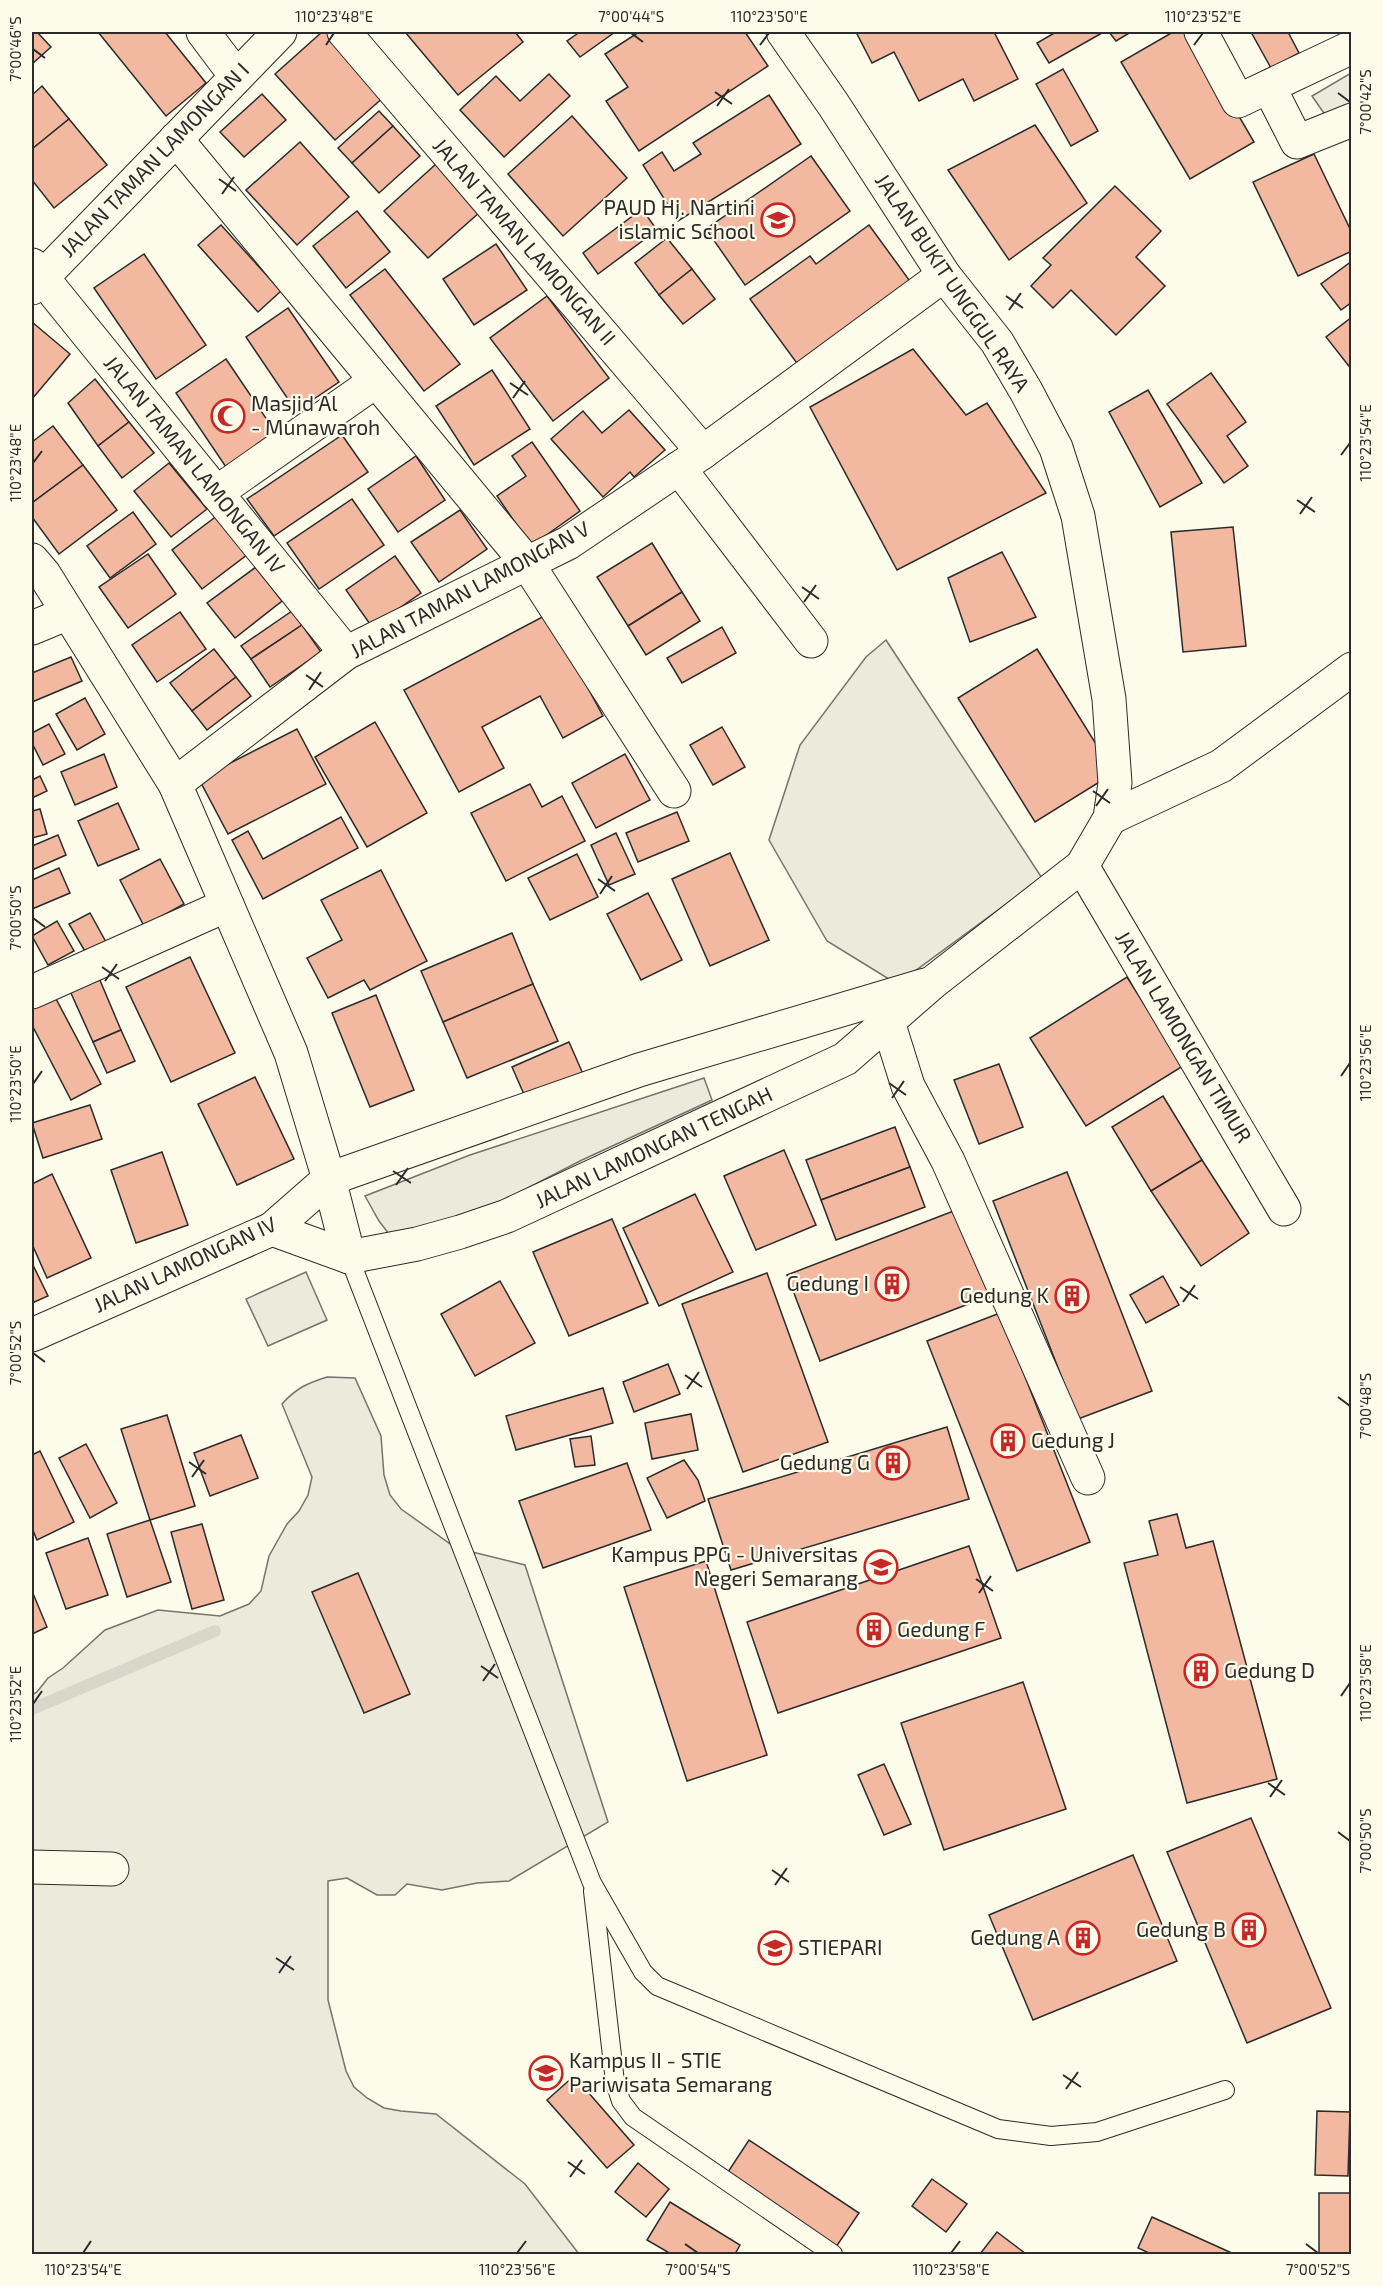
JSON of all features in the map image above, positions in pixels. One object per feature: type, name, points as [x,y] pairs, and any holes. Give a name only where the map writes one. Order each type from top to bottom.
[{"type":"street","points":[[203,32],[236,76]]},
{"type":"street","name":"JALAN TAMAN LAMONGAN I","points":[[35,277],[176,139],[280,32]]},
{"type":"street","name":"JALAN TAMAN LAMONGAN II","points":[[344,32],[691,460],[811,641]]},
{"type":"street","name":"JALAN BUKIT UNGGUL RAYA","points":[[783,32],[833,104],[944,275],[997,342],[1056,448],[1078,516],[1109,699],[1115,783],[1110,818],[1082,866]]},
{"type":"street","points":[[1201,32],[1239,101],[1352,47]]},
{"type":"street","points":[[1269,87],[1297,142],[1352,120]]},
{"type":"street","points":[[176,139],[527,563],[674,791]]},
{"type":"street","name":"JALAN TAMAN LAMONGAN V","points":[[175,784],[346,653],[568,543],[691,460],[944,275]]},
{"type":"street","name":"JALAN TAMAN LAMONGAN IV","points":[[35,277],[216,493],[346,653]]},
{"type":"street","points":[[216,493],[376,381]]},
{"type":"street","points":[[32,560],[44,574],[175,784],[291,1053],[329,1179],[348,1257]]},
{"type":"street","points":[[32,628],[68,613]]},
{"type":"street","points":[[1110,818],[1221,766],[1352,669]]},
{"type":"street","name":"JALAN LAMONGAN TENGAH","points":[[348,1257],[417,1244],[507,1216],[846,1059],[932,983],[1082,866]]},
{"type":"street","name":"JALAN LAMONGAN TIMUR","points":[[1082,866],[1284,1209]]},
{"type":"street","points":[[32,990],[227,905]]},
{"type":"street","name":"JALAN LAMONGAN TENGAH","points":[[329,1179],[639,1070],[932,983]]},
{"type":"street","points":[[888,1022],[908,1086],[948,1161],[1088,1478]]},
{"type":"street","name":"JALAN LAMONGAN IV","points":[[32,1335],[272,1229],[329,1179]]},
{"type":"street","points":[[272,1229],[348,1257]]},
{"type":"street","points":[[32,1867],[112,1869]]},
{"type":"lane","points":[[348,1257],[592,1883],[643,1972],[657,1986],[998,2129],[1051,2136],[1097,2132],[1224,2090]]},
{"type":"lane","points":[[592,1883],[615,2082],[621,2101],[633,2117],[833,2254]]},
{"type":"shaded area","points":[[1351,73],[1351,109],[1328,119],[1312,96]]},
{"type":"shaded area","points":[[886,640],[1042,878],[897,984],[827,941],[769,840],[800,745],[866,657]]},
{"type":"shaded area","points":[[704,1078],[712,1100],[582,1160],[452,1227],[389,1234],[365,1196],[470,1155]]},
{"type":"shaded area","points":[[306,1272],[327,1320],[268,1346],[246,1299]]},
{"type":"shaded area","points":[[327,1377],[355,1378],[381,1436],[384,1475],[390,1495],[401,1509],[456,1548],[525,1565],[608,1822],[509,1881],[477,1883],[442,1890],[407,1884],[395,1895],[377,1895],[347,1878],[328,1881],[328,2000],[346,2071],[354,2087],[384,2108],[436,2114],[525,2184],[579,2254],[32,2254],[32,1695],[48,1678],[63,1668],[105,1630],[158,1610],[220,1616],[249,1604],[261,1591],[269,1556],[287,1524],[299,1511],[308,1495],[312,1477],[282,1404],[303,1387]]},
{"type":"building","points":[[32,32],[37,32],[51,47],[32,64]]},
{"type":"building","points":[[98,32],[165,32],[206,83],[166,116]]},
{"type":"building","points":[[322,32],[328,32],[385,96],[335,140],[275,74]]},
{"type":"building","points":[[405,32],[515,32],[523,42],[458,95]]},
{"type":"building","points":[[580,32],[615,32],[580,57],[567,41]]},
{"type":"building","points":[[639,32],[745,32],[768,66],[639,151],[606,101],[628,87],[605,54]]},
{"type":"building","points":[[856,32],[994,32],[1018,79],[974,101],[963,79],[919,101],[894,52],[872,63]]},
{"type":"building","points":[[1056,32],[1102,33],[1049,63],[1037,43]]},
{"type":"building","points":[[1109,32],[1131,32],[1116,41]]},
{"type":"building","points":[[1173,32],[1190,32],[1254,142],[1190,179],[1121,62]]},
{"type":"building","points":[[1251,32],[1288,32],[1299,53],[1271,68]]},
{"type":"building","points":[[1063,69],[1098,131],[1071,146],[1036,84]]},
{"type":"building","points":[[549,74],[570,96],[504,157],[460,110],[496,76],[520,101]]},
{"type":"building","points":[[42,86],[69,119],[32,149],[32,95]]},
{"type":"building","points":[[262,94],[286,120],[244,157],[220,132]]},
{"type":"building","points":[[769,95],[801,144],[678,221],[643,165],[662,152],[674,171],[701,154],[693,143]]},
{"type":"building","points":[[379,111],[393,126],[352,163],[338,148]]},
{"type":"building","points":[[572,116],[627,178],[563,236],[508,174]]},
{"type":"building","points":[[69,119],[107,165],[54,208],[32,180],[32,149]]},
{"type":"building","points":[[1035,125],[1087,203],[1009,260],[948,170]]},
{"type":"building","points":[[393,126],[420,156],[379,193],[352,163]]},
{"type":"building","points":[[300,142],[349,197],[297,245],[246,190]]},
{"type":"building","points":[[1314,154],[1352,233],[1352,251],[1298,276],[1253,182]]},
{"type":"building","name":"PAUD Hj. Nartini islamic School","points":[[811,156],[850,211],[745,285],[706,229]]},
{"type":"building","points":[[436,164],[480,212],[428,258],[384,211]]},
{"type":"building","points":[[1115,186],[1161,231],[1136,257],[1165,286],[1116,335],[1071,290],[1053,308],[1031,286],[1051,265],[1043,258]]},
{"type":"building","points":[[642,209],[657,230],[598,274],[583,253]]},
{"type":"building","points":[[357,211],[390,252],[346,288],[313,246]]},
{"type":"building","points":[[221,225],[281,291],[258,312],[198,245]]},
{"type":"building","points":[[869,225],[912,284],[799,366],[750,299],[810,256],[816,264]]},
{"type":"building","points":[[667,238],[692,269],[659,295],[635,263]]},
{"type":"building","points":[[496,244],[527,290],[474,325],[443,279]]},
{"type":"building","points":[[144,254],[206,345],[156,379],[94,288]]},
{"type":"building","points":[[1352,261],[1352,302],[1341,310],[1321,284]]},
{"type":"building","points":[[385,269],[460,364],[424,391],[350,295]]},
{"type":"building","points":[[692,269],[715,299],[683,324],[659,295]]},
{"type":"building","points":[[547,296],[609,378],[553,421],[490,338]]},
{"type":"building","points":[[288,308],[339,382],[296,411],[246,337]]},
{"type":"building","points":[[1352,317],[1352,370],[1326,337]]},
{"type":"building","points":[[32,322],[70,354],[32,399]]},
{"type":"building","points":[[913,349],[966,415],[987,403],[1046,493],[897,570],[810,407]]},
{"type":"building","name":"Masjid Al - Munawaroh","points":[[226,359],[280,439],[230,473],[176,393]]},
{"type":"building","points":[[492,370],[530,429],[474,465],[436,406]]},
{"type":"building","points":[[1211,373],[1246,422],[1227,436],[1248,466],[1224,483],[1167,404]]},
{"type":"building","points":[[95,379],[129,422],[98,446],[68,403]]},
{"type":"building","points":[[1148,390],[1202,483],[1160,507],[1109,412]]},
{"type":"building","points":[[629,410],[665,450],[634,477],[630,472],[603,497],[551,439],[583,411],[602,433]]},
{"type":"building","points":[[129,422],[154,453],[122,478],[98,446]]},
{"type":"building","points":[[53,426],[83,465],[32,503],[32,442]]},
{"type":"building","points":[[342,435],[368,472],[274,536],[247,499]]},
{"type":"building","points":[[532,442],[580,511],[531,546],[497,496],[526,476],[512,456]]},
{"type":"building","points":[[416,456],[445,500],[398,532],[368,489]]},
{"type":"building","points":[[169,463],[207,509],[171,537],[134,491]]},
{"type":"building","points":[[83,465],[117,510],[59,554],[32,517],[32,503]]},
{"type":"building","points":[[352,499],[384,545],[319,589],[287,543]]},
{"type":"building","points":[[460,510],[487,549],[439,582],[411,542]]},
{"type":"building","points":[[133,512],[156,544],[110,578],[87,546]]},
{"type":"building","points":[[218,515],[248,554],[202,589],[172,550]]},
{"type":"building","points":[[1233,527],[1246,646],[1183,652],[1171,532]]},
{"type":"building","points":[[652,543],[682,592],[628,626],[597,577]]},
{"type":"building","points":[[1002,552],[1036,617],[970,642],[948,578]]},
{"type":"building","points":[[148,554],[176,594],[128,628],[99,587]]},
{"type":"building","points":[[395,556],[421,593],[372,627],[346,590]]},
{"type":"building","points":[[256,567],[282,601],[235,638],[207,603]]},
{"type":"building","points":[[682,592],[700,621],[646,655],[628,626]]},
{"type":"building","points":[[292,611],[302,625],[251,659],[241,646]]},
{"type":"building","points":[[180,612],[206,649],[157,682],[132,645]]},
{"type":"building","points":[[548,614],[603,716],[563,738],[540,696],[482,727],[504,768],[459,792],[404,690]]},
{"type":"building","points":[[302,625],[321,652],[270,687],[251,659]]},
{"type":"building","points":[[722,627],[736,653],[682,683],[667,658]]},
{"type":"building","points":[[214,649],[236,677],[192,711],[170,683]]},
{"type":"building","points":[[1037,649],[1114,773],[1035,822],[958,698]]},
{"type":"building","points":[[71,657],[82,681],[32,702],[32,673]]},
{"type":"building","points":[[236,677],[251,696],[207,730],[192,711]]},
{"type":"building","points":[[85,698],[105,734],[77,750],[56,714]]},
{"type":"building","points":[[375,722],[427,813],[367,847],[315,757]]},
{"type":"building","points":[[49,724],[65,754],[43,765],[32,743],[32,733]]},
{"type":"building","points":[[722,727],[745,767],[713,785],[690,745]]},
{"type":"building","points":[[297,729],[326,784],[228,834],[199,779]]},
{"type":"building","points":[[104,754],[117,787],[75,805],[61,772]]},
{"type":"building","points":[[625,754],[650,800],[596,828],[572,783]]},
{"type":"building","points":[[40,776],[47,791],[32,798],[32,780]]},
{"type":"building","points":[[530,784],[542,807],[562,796],[585,841],[506,881],[471,813]]},
{"type":"building","points":[[118,803],[139,849],[98,866],[78,821]]},
{"type":"building","points":[[40,809],[47,834],[32,838],[32,811]]},
{"type":"building","points":[[677,812],[689,841],[638,862],[626,833]]},
{"type":"building","points":[[341,817],[358,848],[263,899],[232,840],[248,831],[263,859]]},
{"type":"building","points":[[616,833],[635,874],[609,885],[591,845]]},
{"type":"building","points":[[58,835],[66,855],[32,870],[32,846]]},
{"type":"building","points":[[730,853],[769,940],[710,966],[672,879]]},
{"type":"building","points":[[577,854],[598,897],[550,920],[528,878]]},
{"type":"building","points":[[160,859],[184,904],[144,926],[120,880]]},
{"type":"building","points":[[59,868],[70,893],[32,909],[32,880]]},
{"type":"building","points":[[381,870],[427,961],[370,990],[364,980],[328,998],[307,958],[342,940],[321,900]]},
{"type":"building","points":[[648,893],[682,960],[641,980],[607,914]]},
{"type":"building","points":[[90,913],[106,942],[86,953],[69,924]]},
{"type":"building","points":[[57,921],[74,951],[48,965],[32,936]]},
{"type":"building","points":[[512,933],[533,984],[443,1022],[421,971]]},
{"type":"building","points":[[190,957],[235,1053],[171,1082],[126,987]]},
{"type":"building","points":[[1127,977],[1183,1066],[1086,1126],[1030,1038]]},
{"type":"building","points":[[99,978],[121,1030],[93,1042],[70,991]]},
{"type":"building","points":[[533,984],[558,1041],[467,1078],[443,1022]]},
{"type":"building","points":[[54,995],[101,1084],[71,1100],[32,1025],[32,1006]]},
{"type":"building","points":[[376,995],[414,1090],[370,1107],[332,1013]]},
{"type":"building","points":[[121,1030],[135,1061],[107,1073],[93,1042]]},
{"type":"building","points":[[569,1042],[587,1083],[530,1108],[512,1067]]},
{"type":"building","points":[[999,1064],[1023,1127],[979,1144],[954,1080]]},
{"type":"building","points":[[255,1077],[294,1159],[237,1185],[198,1104]]},
{"type":"building","points":[[1163,1096],[1202,1160],[1151,1191],[1112,1127]]},
{"type":"building","points":[[90,1105],[102,1139],[43,1158],[32,1123]]},
{"type":"building","points":[[895,1127],[910,1167],[821,1200],[806,1160]]},
{"type":"building","points":[[784,1150],[816,1225],[756,1250],[724,1176]]},
{"type":"building","points":[[162,1152],[188,1225],[136,1243],[111,1170]]},
{"type":"building","points":[[1202,1160],[1249,1233],[1201,1266],[1151,1191]]},
{"type":"building","points":[[910,1167],[925,1207],[836,1240],[821,1200]]},
{"type":"building","name":"Gedung K","points":[[1067,1172],[1152,1391],[1078,1419],[993,1201]]},
{"type":"building","points":[[52,1174],[91,1258],[47,1278],[32,1244],[32,1184]]},
{"type":"building","points":[[695,1194],[733,1272],[659,1306],[623,1228]]},
{"type":"building","name":"Gedung I","points":[[964,1207],[997,1293],[820,1361],[787,1275]]},
{"type":"building","points":[[612,1219],[648,1303],[569,1336],[533,1252]]},
{"type":"building","points":[[32,1263],[48,1296],[32,1303]]},
{"type":"building","points":[[767,1273],[828,1442],[743,1472],[682,1304]]},
{"type":"building","points":[[1163,1276],[1179,1305],[1146,1323],[1130,1295]]},
{"type":"building","points":[[500,1281],[535,1343],[475,1376],[441,1314]]},
{"type":"building","name":"Gedung J","points":[[1000,1313],[1090,1542],[1017,1571],[927,1341]]},
{"type":"building","points":[[668,1364],[680,1394],[634,1412],[623,1382]]},
{"type":"building","points":[[603,1388],[613,1423],[516,1450],[506,1416]]},
{"type":"building","points":[[691,1414],[698,1450],[652,1459],[645,1423]]},
{"type":"building","points":[[167,1415],[195,1506],[150,1520],[121,1429]]},
{"type":"building","name":"Gedung G","points":[[947,1427],[969,1499],[731,1570],[708,1499]]},
{"type":"building","points":[[241,1435],[258,1478],[210,1496],[194,1453]]},
{"type":"building","points":[[591,1436],[595,1465],[575,1467],[570,1439]]},
{"type":"building","points":[[86,1444],[117,1503],[90,1518],[59,1458]]},
{"type":"building","points":[[40,1451],[74,1522],[37,1540],[32,1528],[32,1455]]},
{"type":"building","points":[[684,1460],[698,1480],[705,1501],[667,1518],[647,1478]]},
{"type":"building","points":[[627,1463],[651,1530],[543,1568],[519,1501]]},
{"type":"building","name":"Gedung D","points":[[1177,1514],[1186,1548],[1213,1541],[1277,1779],[1187,1803],[1124,1563],[1158,1555],[1149,1521]]},
{"type":"building","points":[[150,1520],[171,1582],[127,1597],[107,1534]]},
{"type":"building","points":[[202,1524],[224,1600],[192,1609],[171,1532]]},
{"type":"building","points":[[88,1538],[108,1595],[66,1609],[46,1553]]},
{"type":"building","name":"Gedung F","points":[[969,1546],[1001,1638],[778,1713],[747,1622]]},
{"type":"building","points":[[706,1561],[767,1755],[687,1781],[624,1587]]},
{"type":"building","points":[[358,1573],[410,1694],[364,1713],[312,1592]]},
{"type":"building","points":[[32,1591],[47,1627],[32,1634]]},
{"type":"building","points":[[1023,1682],[1066,1809],[944,1850],[901,1723]]},
{"type":"building","points":[[884,1764],[911,1824],[884,1835],[858,1775]]},
{"type":"building","name":"Gedung B","points":[[1251,1818],[1331,2008],[1247,2043],[1167,1852]]},
{"type":"building","name":"Gedung A","points":[[1133,1855],[1177,1961],[1033,2020],[989,1915]]},
{"type":"building","points":[[574,2076],[634,2145],[607,2168],[547,2100]]},
{"type":"building","points":[[1317,2111],[1350,2112],[1348,2176],[1315,2175]]},
{"type":"building","points":[[749,2140],[859,2213],[836,2247],[726,2175]]},
{"type":"building","points":[[638,2163],[669,2189],[646,2217],[615,2192]]},
{"type":"building","points":[[932,2179],[967,2204],[946,2232],[912,2206]]},
{"type":"building","points":[[1319,2193],[1350,2193],[1350,2254],[1319,2254]]},
{"type":"building","points":[[670,2202],[740,2245],[735,2254],[671,2254],[647,2240]]},
{"type":"building","points":[[1152,2217],[1234,2254],[1151,2254],[1138,2248]]},
{"type":"building","points":[[997,2232],[1026,2254],[980,2254]]},
{"type":"waterway","points":[[32,1709],[215,1631]]},
{"type":"place","name":"PAUD Hj. Nartini islamic School","points":[[778,220]]},
{"type":"place","name":"Masjid Al - Munawaroh","points":[[228,416]]},
{"type":"place","name":"Gedung I","points":[[892,1284]]},
{"type":"place","name":"Gedung K","points":[[1072,1296]]},
{"type":"place","name":"Gedung J","points":[[1008,1441]]},
{"type":"place","name":"Gedung G","points":[[893,1463]]},
{"type":"place","name":"Kampus PPG - Universitas Negeri Semarang","points":[[881,1567]]},
{"type":"place","name":"Gedung F","points":[[874,1630]]},
{"type":"place","name":"Gedung D","points":[[1201,1671]]},
{"type":"place","name":"Gedung B","points":[[1249,1930]]},
{"type":"place","name":"Gedung A","points":[[1083,1938]]},
{"type":"place","name":"STIEPARI","points":[[775,1948]]},
{"type":"place","name":"Kampus II - STIE Pariwisata Semarang","points":[[546,2073]]}]
